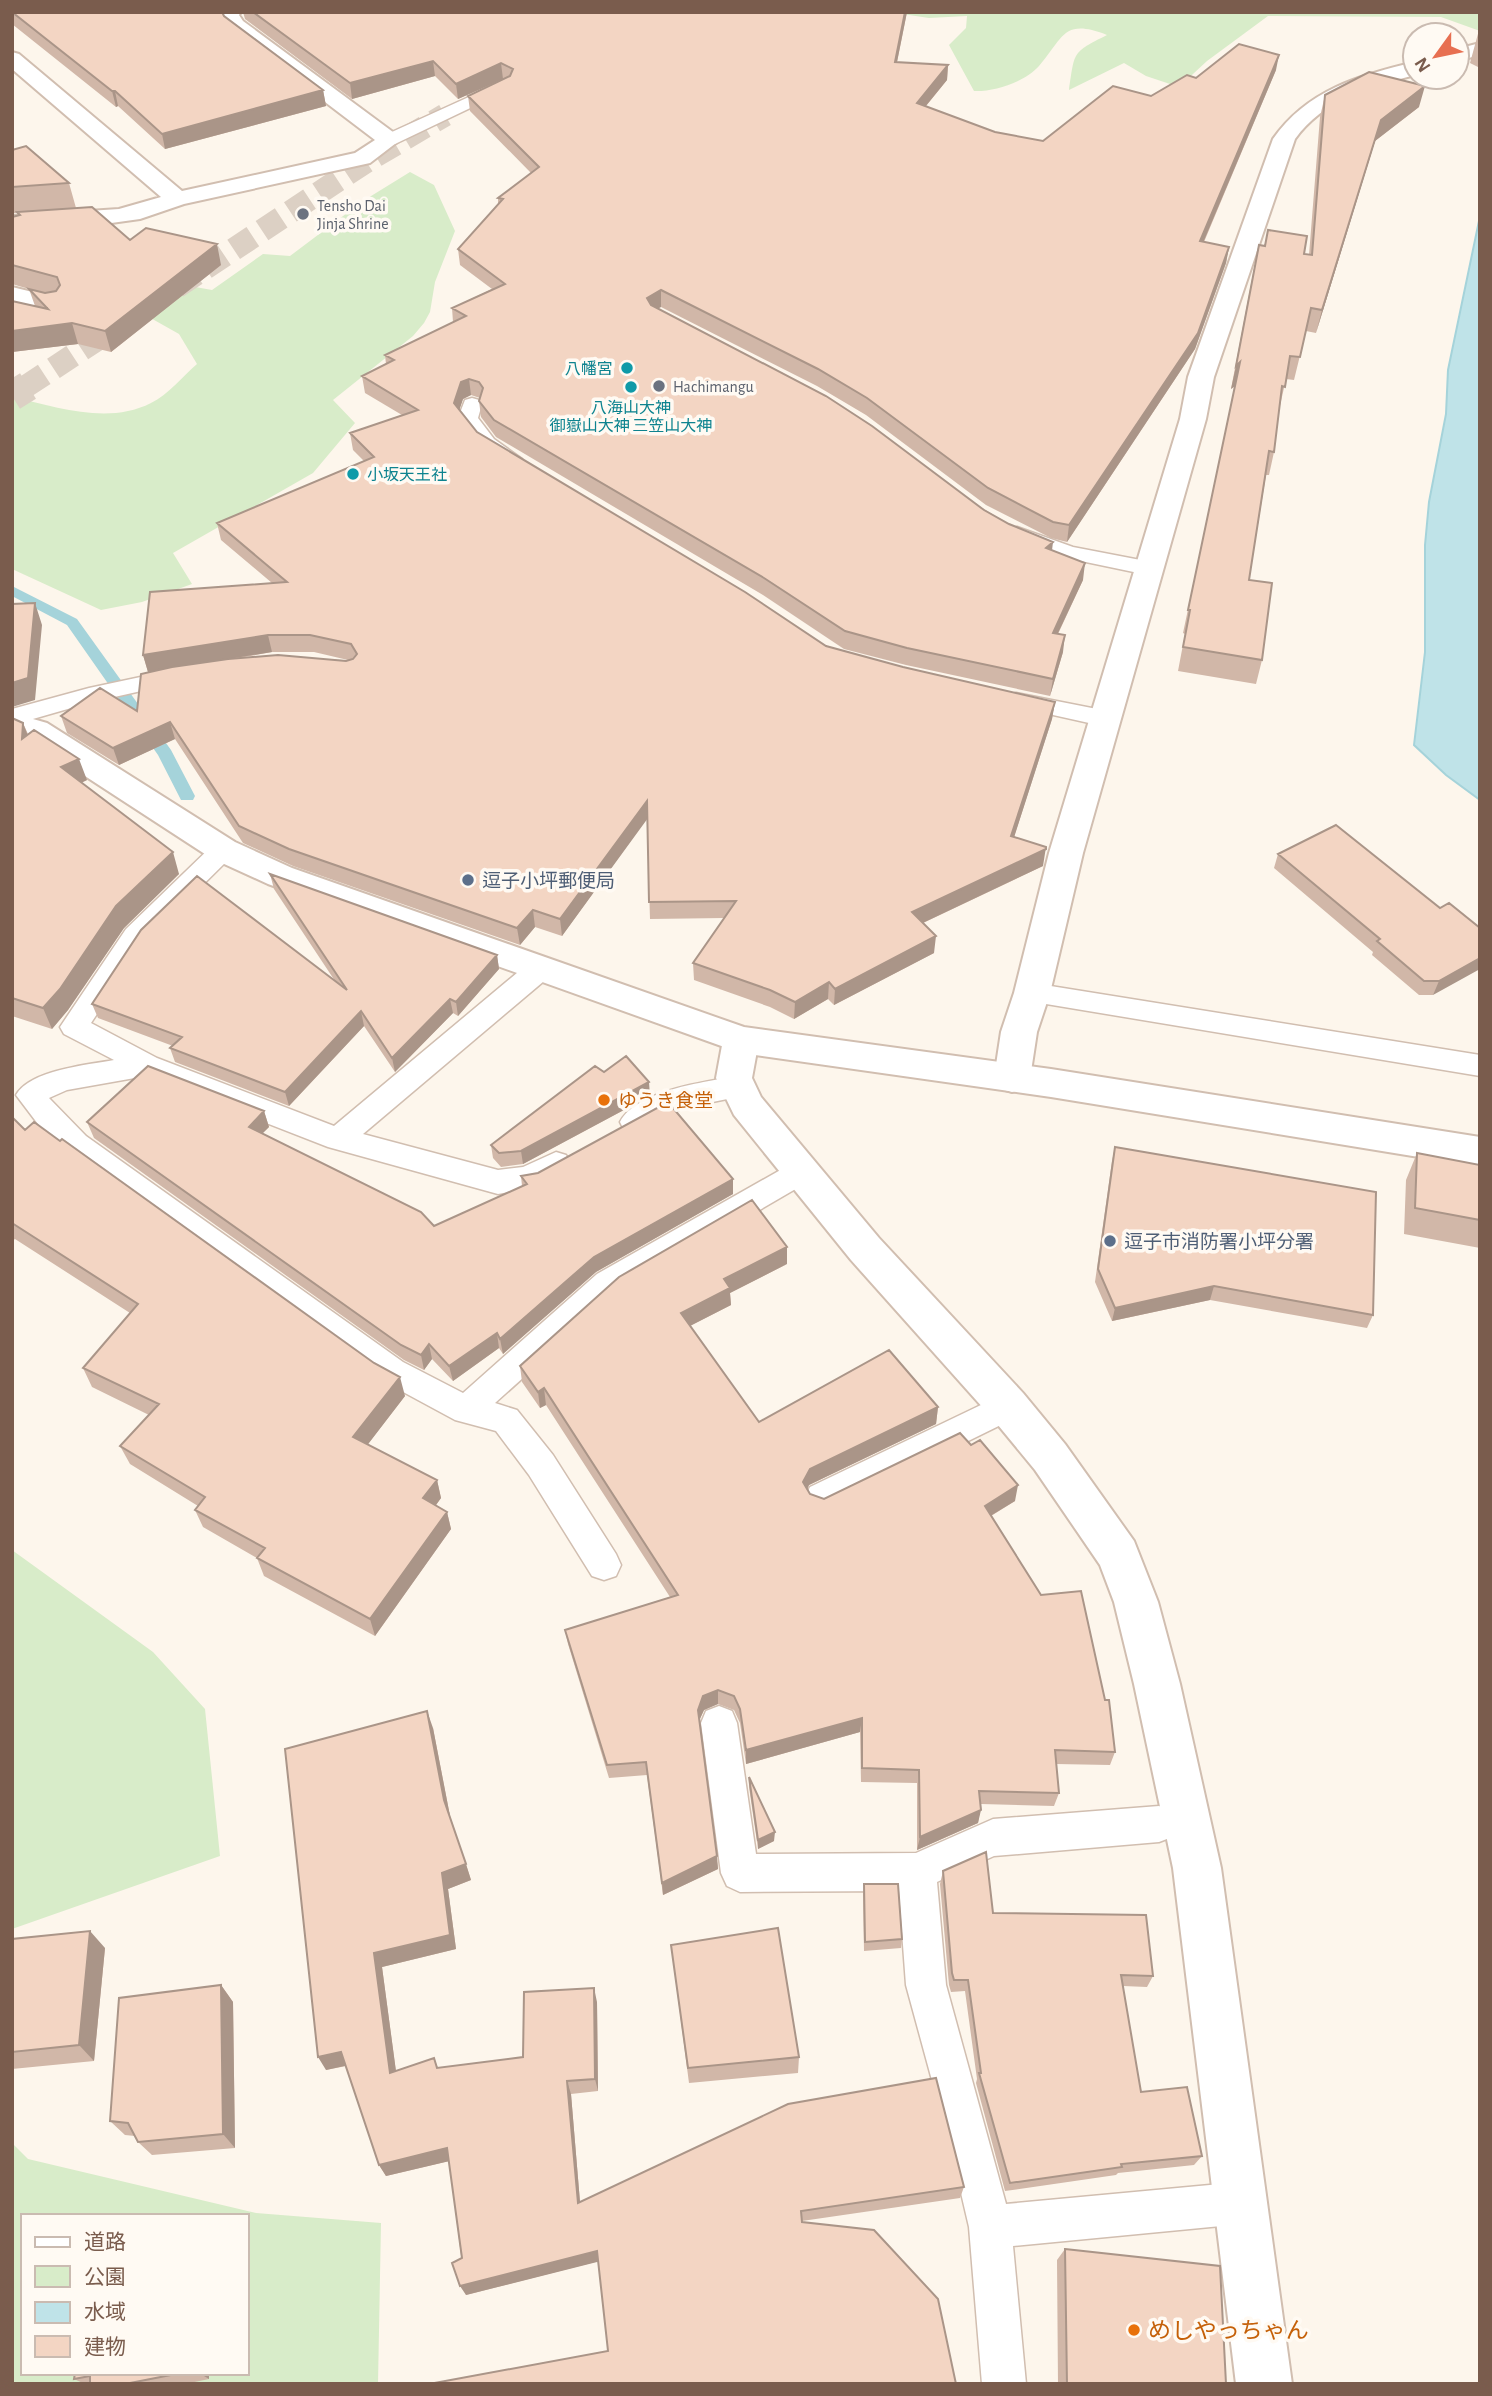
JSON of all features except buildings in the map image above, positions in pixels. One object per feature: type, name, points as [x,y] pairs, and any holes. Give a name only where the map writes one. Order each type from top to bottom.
[{"type":"street","points":[[12,223],[113,216],[159,209],[177,199],[362,158],[389,139],[236,25],[228,15],[230,12]]},
{"type":"street","points":[[12,58],[177,199]]},
{"type":"street","points":[[1012,1078],[1019,1032],[1032,993],[1066,853],[1193,419],[1201,377],[1284,139],[1294,121],[1326,99],[1352,87],[1401,72]]},
{"type":"street","points":[[12,295],[52,304]]},
{"type":"street","points":[[12,720],[36,730],[223,850],[304,886],[741,1040],[1012,1078],[1480,1152]]},
{"type":"street","points":[[741,1040],[734,1078],[747,1105],[874,1259],[1050,1457],[1118,1555],[1136,1602],[1157,1684],[1197,1868],[1264,2384]]},
{"type":"lane","points":[[389,139],[504,86]]},
{"type":"lane","points":[[472,404],[468,418],[488,443],[536,471]]},
{"type":"lane","points":[[998,524],[1042,546],[1075,555],[1148,568]]},
{"type":"lane","points":[[12,720],[89,695],[205,671]]},
{"type":"lane","points":[[997,696],[1107,719]]},
{"type":"lane","points":[[223,850],[135,936],[74,1027],[147,1065],[338,1139],[498,1182],[529,1178],[578,1152]]},
{"type":"lane","points":[[338,1139],[540,968]]},
{"type":"lane","points":[[1032,993],[1477,1063]]},
{"type":"lane","points":[[147,1065],[61,1080],[30,1095],[54,1124],[76,1144],[393,1371],[466,1409],[506,1420],[541,1465],[604,1565]]},
{"type":"lane","points":[[615,1132],[676,1098],[737,1087]]},
{"type":"lane","points":[[466,1409],[608,1283],[801,1172]]},
{"type":"lane","points":[[822,1497],[1007,1406]]},
{"type":"lane","points":[[719,1723],[740,1873],[917,1872],[993,1838],[1159,1824]]},
{"type":"lane","points":[[917,1872],[926,1985],[972,2150],[990,2227],[1004,2384]]},
{"type":"lane","points":[[990,2227],[1242,2203]]},
{"type":"green space","points":[[889,12],[1480,12],[1480,31],[1471,28],[1471,21],[1452,21],[1441,17],[1268,16],[1207,61],[1179,87],[1146,76],[1124,63],[1069,90],[1077,55],[1107,35],[1081,29],[1066,33],[1039,66],[1026,77],[1000,88],[974,91],[949,45],[966,28],[967,16],[929,18]]},
{"type":"green space","points":[[410,172],[434,185],[455,231],[435,282],[430,312],[413,336],[333,400],[355,423],[313,473],[173,553],[192,584],[142,602],[101,610],[12,569],[12,397],[82,412],[117,413],[157,400],[197,364],[179,334],[99,289],[112,272],[212,290],[263,254],[290,256],[363,201]]},
{"type":"green space","points":[[12,1550],[153,1652],[205,1709],[220,1856],[12,1929]]},
{"type":"green space","points":[[12,2143],[28,2159],[256,2213],[381,2223],[378,2384],[12,2384]]},
{"type":"water","points":[[1480,216],[1480,800],[1446,775],[1414,745],[1425,652],[1425,545],[1429,502],[1446,414],[1448,370]]},
{"type":"waterway","points":[[12,590],[72,622],[165,754],[187,796]]},
{"type":"tunnel","points":[[177,287],[367,161],[445,115]]},
{"type":"tunnel","points":[[25,387],[130,318]]},
{"type":"tunnel","points":[[12,396],[28,386]]},
{"type":"place","name":"Tensho Dai Jinja Shrine","points":[[303,214]]},
{"type":"place","name":"八幡宮","points":[[627,368]]},
{"type":"place","name":"Hachimangu","points":[[659,386]]},
{"type":"place","name":"八海山大神 御嶽山大神 三笠山大神","points":[[631,387]]},
{"type":"place","name":"小坂天王社","points":[[353,474]]},
{"type":"place","name":"逗子小坪郵便局","points":[[468,880]]},
{"type":"place","name":"ゆうき食堂","points":[[604,1100]]},
{"type":"place","name":"逗子市消防署小坪分署","points":[[1110,1241]]},
{"type":"place","name":"めしやっちゃん","points":[[1134,2330]]}]
